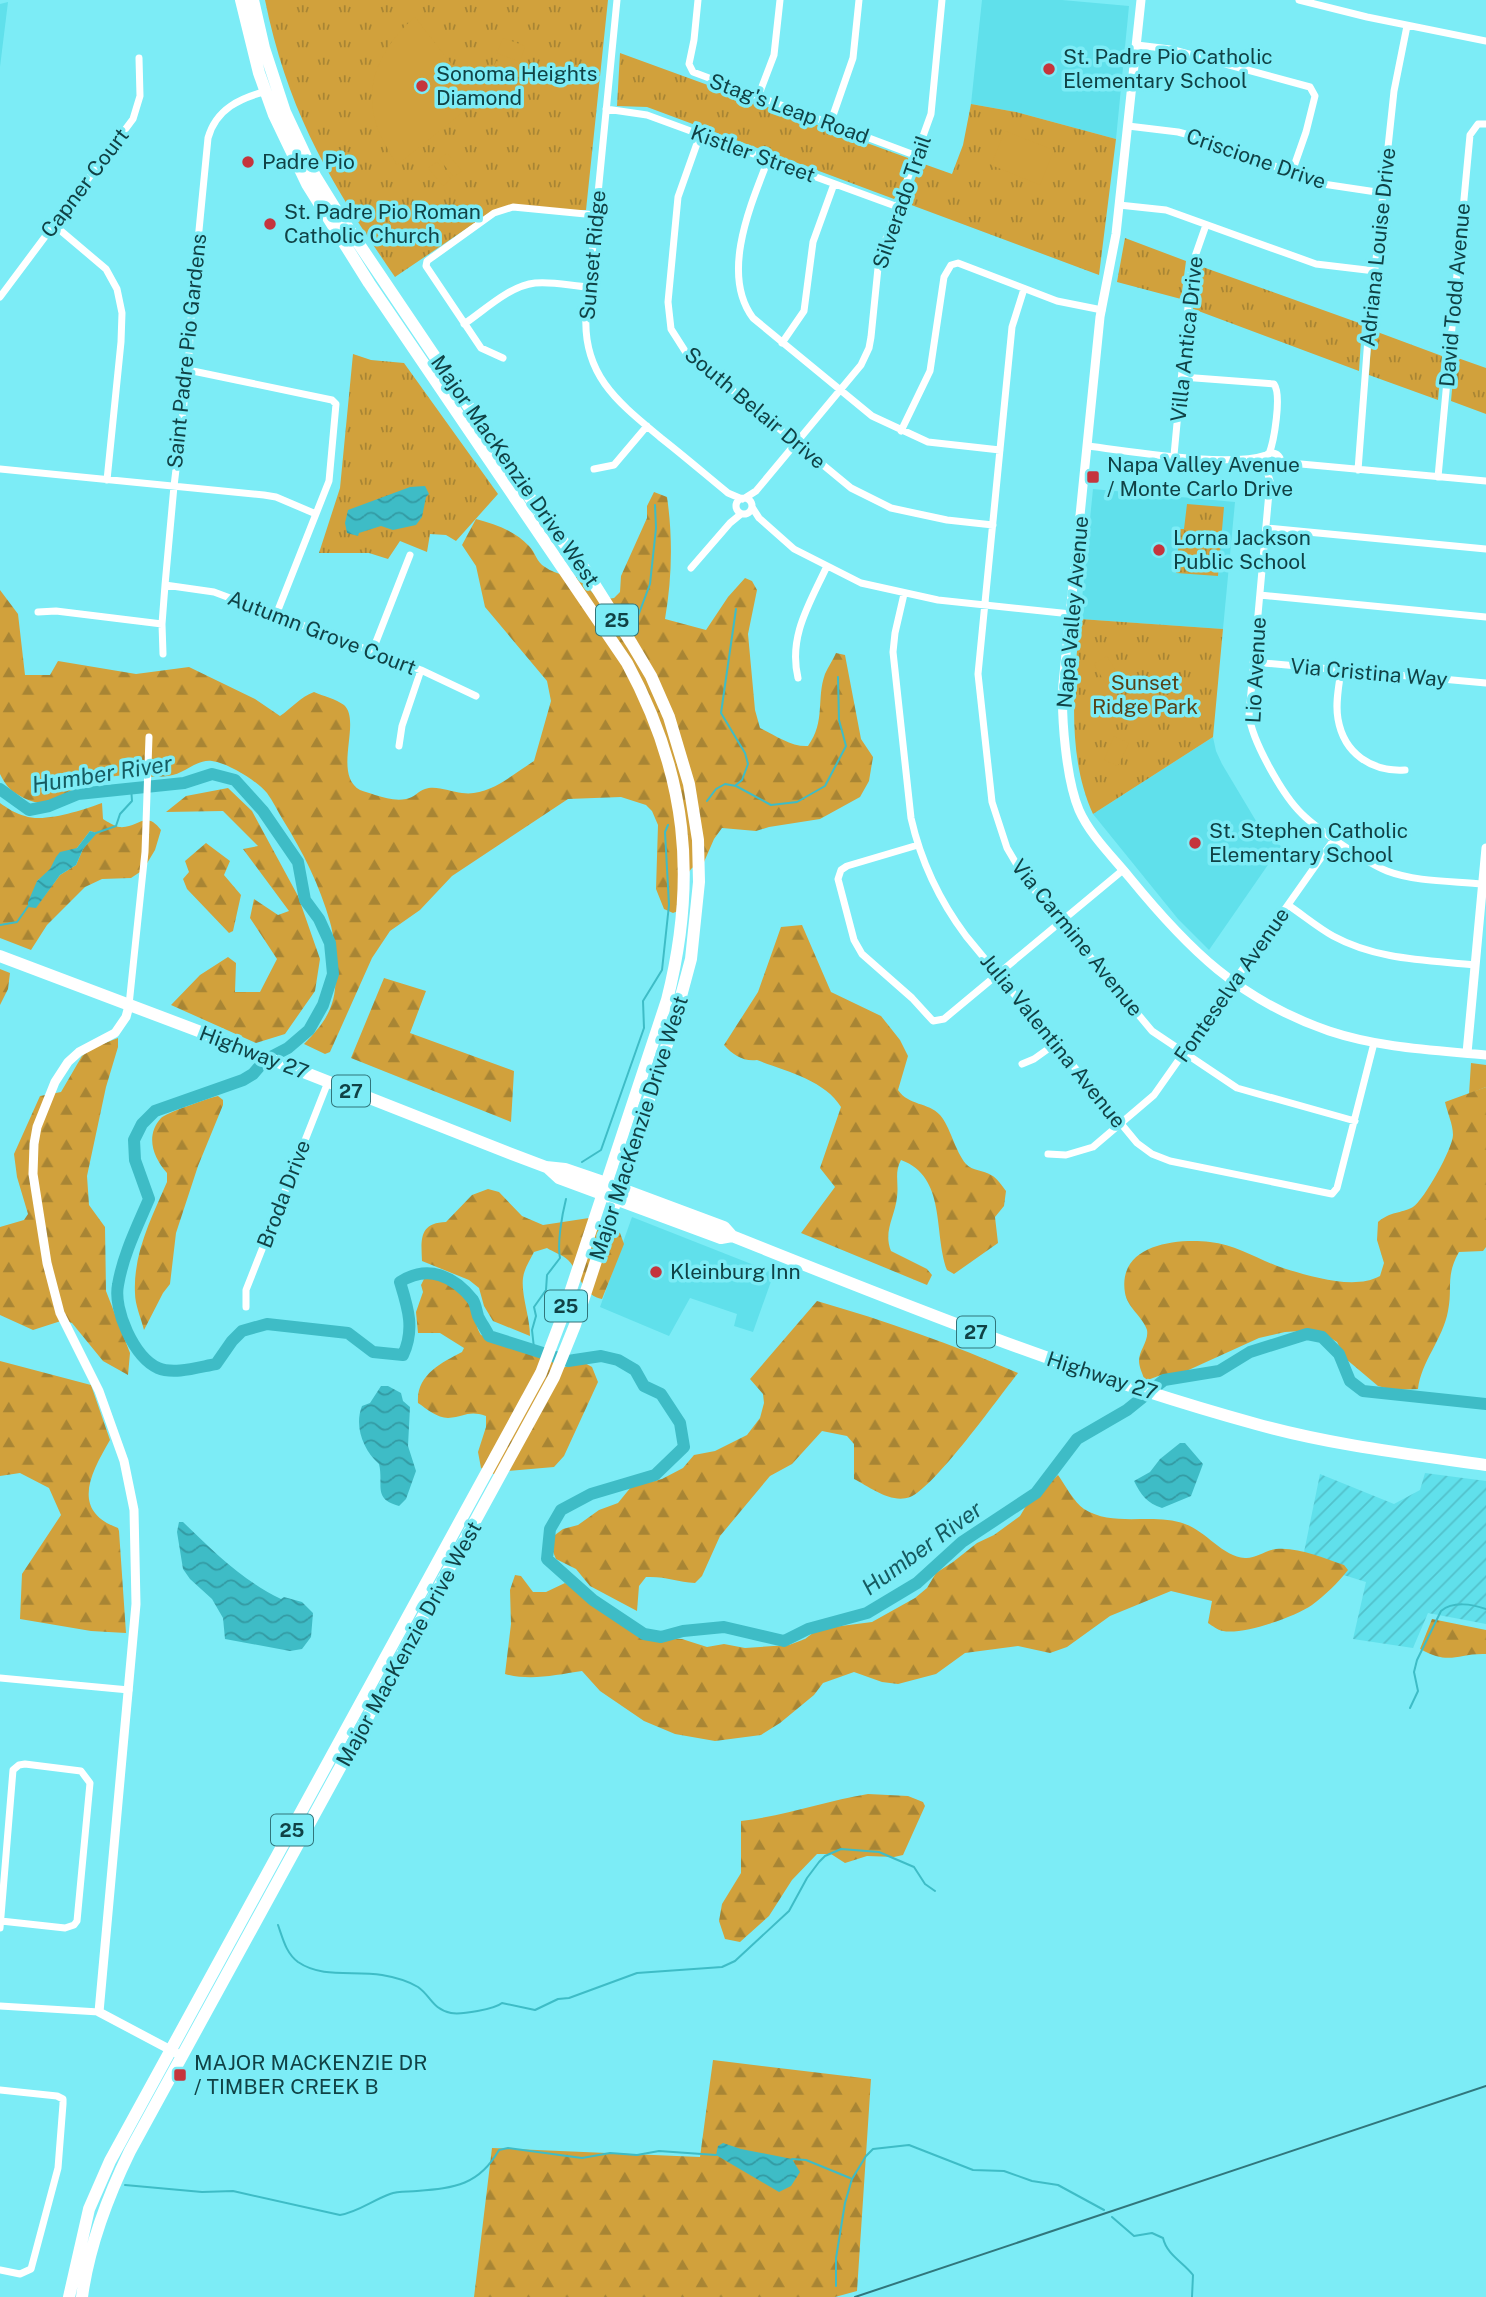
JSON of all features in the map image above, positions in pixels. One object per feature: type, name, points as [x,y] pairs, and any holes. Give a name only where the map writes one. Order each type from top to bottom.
[{"type":"main road","name":"Major MacKenzie Drive West","points":[[82,2297],[92,2244],[116,2181],[182,2056],[517,1450],[554,1377],[602,1242],[683,992],[695,932],[699,882],[695,810],[680,751],[655,686],[586,571],[539,511],[336,211],[254,54],[241,0]]},
{"type":"main road","name":"Major MacKenzie Drive West","points":[[69,2297],[81,2238],[100,2182],[541,1373],[589,1238],[667,1000],[678,949],[684,901],[685,859],[680,810],[673,773],[656,722],[627,663],[369,284],[289,149],[271,89],[253,0]]},
{"type":"main road","name":"Highway 27","points":[[0,956],[546,1167],[559,1178],[604,1189],[724,1227],[732,1236],[1045,1358],[1259,1424],[1369,1448],[1486,1465]]},
{"type":"street","name":"Sunset Ridge","points":[[617,0],[586,335],[596,369],[615,399],[728,493],[740,511]]},
{"type":"street","name":"Stag's Leap Road","points":[[698,0],[690,68],[700,76],[917,156]]},
{"type":"street","points":[[758,97],[774,55],[780,0]]},
{"type":"street","points":[[830,124],[853,58],[859,0]]},
{"type":"street","name":"Silverado Trail","points":[[752,506],[757,491],[860,365],[869,348],[879,258],[931,114],[942,0]]},
{"type":"street","name":"Napa Valley Avenue","points":[[1141,0],[1113,255],[1102,310],[1063,703],[1072,788],[1084,821],[1124,870],[1189,946],[1234,983],[1304,1021],[1337,1033],[1374,1043],[1486,1055]]},
{"type":"street","points":[[1302,0],[1407,26],[1486,41]]},
{"type":"street","name":"Adriana Louise Drive","points":[[1358,470],[1374,271],[1394,91],[1407,26]]},
{"type":"street","points":[[1137,45],[1170,49],[1310,87],[1315,96],[1307,132],[1292,172]]},
{"type":"street","name":"Capner Court","points":[[0,297],[133,119],[140,96],[139,58]]},
{"type":"street","name":"Saint Padre Pio Gardens","points":[[163,654],[165,585],[210,132],[217,118],[232,104],[271,89]]},
{"type":"street","name":"Kistler Street","points":[[606,109],[642,113],[898,208]]},
{"type":"street","name":"David Todd Avenue","points":[[1438,477],[1470,135],[1478,124],[1486,124]]},
{"type":"street","name":"Criscione Drive","points":[[1128,126],[1178,132],[1323,184],[1383,193]]},
{"type":"street","name":"South Belair Drive","points":[[701,135],[677,203],[668,302],[671,329],[685,351],[851,488],[891,508],[947,520],[993,524]]},
{"type":"street","points":[[768,160],[744,223],[739,280],[742,298],[749,313],[872,416],[928,442],[1000,450]]},
{"type":"street","points":[[782,343],[804,310],[813,242],[834,184]]},
{"type":"street","points":[[1119,205],[1166,210],[1317,264],[1374,271]]},
{"type":"street","points":[[503,358],[481,348],[426,266],[427,261],[494,213],[513,207],[596,215]]},
{"type":"street","points":[[54,225],[106,269],[117,289],[121,313],[121,342],[107,480]]},
{"type":"street","name":"Villa Antica Drive","points":[[1174,455],[1194,258],[1206,225]]},
{"type":"street","points":[[901,430],[930,371],[944,277],[951,265],[958,263],[1058,301],[1102,310]]},
{"type":"street","points":[[464,324],[512,291],[527,285],[542,283],[589,287]]},
{"type":"street","name":"Via Carmine Avenue","points":[[1024,289],[1013,320],[978,674],[995,818],[1015,863],[1152,1031],[1237,1088],[1355,1121]]},
{"type":"street","points":[[188,370],[332,400],[337,404],[329,481],[276,615]]},
{"type":"street","points":[[1182,377],[1274,384],[1278,392],[1273,442],[1264,461],[1266,467]]},
{"type":"street","points":[[594,469],[614,465],[647,426]]},
{"type":"street","points":[[1273,442],[1279,456],[1278,468]]},
{"type":"street","points":[[1087,446],[1253,460],[1272,470],[1290,463]]},
{"type":"street","points":[[1253,460],[1268,454],[1279,456],[1290,463],[1486,481]]},
{"type":"street","name":"Lio Avenue","points":[[1266,467],[1270,481],[1249,715],[1254,738],[1297,809],[1369,862],[1387,871],[1415,877],[1483,884]]},
{"type":"street","points":[[0,468],[276,497],[316,514]]},
{"type":"street","name":"Lio Avenue","points":[[1270,481],[1278,468]]},
{"type":"street","name":"Silverado Trail","points":[[743,498],[757,491]]},
{"type":"street","name":"Sunset Ridge","points":[[728,493],[743,498],[752,506]]},
{"type":"street","points":[[691,568],[740,511],[743,498]]},
{"type":"street","points":[[752,506],[759,518],[794,549],[861,583],[904,594],[1071,614]]},
{"type":"street","points":[[740,511],[750,512],[752,506]]},
{"type":"street","points":[[740,511],[759,518]]},
{"type":"street","points":[[1266,528],[1486,549]]},
{"type":"street","points":[[372,652],[410,555]]},
{"type":"street","points":[[798,678],[794,662],[799,628],[827,566]]},
{"type":"street","name":"Autumn Grove Court","points":[[165,585],[214,592],[421,670],[476,695]]},
{"type":"street","name":"Julia Valentina Avenue","points":[[904,594],[893,652],[909,800],[918,845],[929,875],[945,905],[998,974],[1144,1149],[1160,1158],[1328,1195],[1336,1192],[1374,1043]]},
{"type":"street","points":[[1260,595],[1486,617]]},
{"type":"street","points":[[38,611],[162,624]]},
{"type":"street","name":"Via Cristina Way","points":[[1253,662],[1485,684]]},
{"type":"street","points":[[399,746],[402,726],[421,670]]},
{"type":"street","points":[[1341,670],[1338,719],[1349,746],[1373,766],[1388,771],[1405,770]]},
{"type":"street","points":[[99,2012],[137,1584],[134,1510],[122,1454],[99,1391],[60,1313],[47,1263],[33,1174],[34,1144],[37,1127],[55,1082],[68,1062],[79,1052],[115,1033],[126,1017],[145,852],[149,737]]},
{"type":"street","name":"Fonteselva Avenue","points":[[1048,1154],[1066,1155],[1093,1147],[1154,1096],[1335,838]]},
{"type":"street","points":[[918,845],[846,866],[838,874],[852,933],[862,954],[912,998],[933,1021],[944,1019],[1124,870]]},
{"type":"street","points":[[1467,1053],[1486,848]]},
{"type":"street","points":[[1288,905],[1331,935],[1368,951],[1396,957],[1475,965]]},
{"type":"street","points":[[1022,1064],[1055,1044]]},
{"type":"street","name":"Broda Drive","points":[[246,1307],[246,1290],[328,1082]]},
{"type":"street","points":[[0,1678],[129,1690]]},
{"type":"street","points":[[0,1928],[13,1770],[25,1764],[81,1771],[90,1783],[77,1921],[65,1928],[1,1921]]},
{"type":"street","points":[[0,2006],[99,2012],[182,2056]]},
{"type":"street","points":[[0,2090],[57,2096],[63,2099],[64,2104],[58,2168],[31,2269],[20,2274],[0,2270]]},
{"type":"shaded area","name":"St. Padre Pio Catholic Elementary School","points":[[982,0],[1062,0],[1129,6],[1116,139],[1016,112],[971,104]]},
{"type":"shaded area","points":[[8,2],[0,67],[0,4]]},
{"type":"shaded area","name":"Lorna Jackson Public School","points":[[1093,489],[1235,502],[1223,629],[1080,619]]},
{"type":"shaded area","name":"St. Stephen Catholic Elementary School","points":[[1213,737],[1222,764],[1265,836],[1281,846],[1209,950],[1178,919],[1093,814]]},
{"type":"shaded area","points":[[632,1217],[774,1273],[753,1332],[734,1326],[737,1314],[690,1298],[669,1336],[600,1307]]},
{"type":"shaded area","points":[[1425,1473],[1486,1481],[1486,1624],[1428,1613],[1413,1648],[1353,1639],[1366,1582],[1302,1562],[1320,1474],[1394,1504],[1420,1490]]},
{"type":"green space","points":[[265,0],[608,0],[586,210],[494,210],[395,277],[332,178],[299,113],[286,78]]},
{"type":"green space","name":"Sonoma Heights Diamond","points":[[415,17],[477,97],[477,101],[397,165],[377,126],[372,90],[386,50]]},
{"type":"green space","points":[[503,38],[525,46],[520,62],[497,53]]},
{"type":"green space","points":[[620,53],[908,158],[908,168],[902,185],[894,199],[647,107],[617,106]]},
{"type":"green space","points":[[496,61],[518,69],[514,79],[494,73]]},
{"type":"green space","points":[[971,104],[1016,112],[1116,139],[1099,275],[906,203],[921,163],[952,174],[963,145]]},
{"type":"green space","points":[[1005,131],[1054,150],[1040,185],[991,165]]},
{"type":"green space","points":[[447,153],[462,171],[454,177],[439,159]]},
{"type":"green space","points":[[437,162],[451,179],[443,186],[428,168]]},
{"type":"green space","points":[[1125,238],[1186,261],[1181,299],[1117,282]]},
{"type":"green space","points":[[1197,265],[1362,324],[1359,371],[1193,309]]},
{"type":"green space","points":[[1372,330],[1442,356],[1438,400],[1369,375]]},
{"type":"green space","points":[[353,354],[371,360],[404,363],[498,494],[456,541],[446,535],[430,534],[427,552],[400,541],[388,559],[369,553],[319,553],[340,488]]},
{"type":"green space","points":[[1455,357],[1486,368],[1486,414],[1451,401]]},
{"type":"green space","points":[[654,492],[667,497],[669,512],[671,558],[665,619],[706,630],[728,597],[745,578],[752,581],[757,590],[748,634],[755,710],[760,728],[789,743],[808,746],[817,728],[825,674],[836,653],[845,655],[861,739],[873,757],[869,781],[860,797],[820,819],[756,831],[722,828],[704,862],[691,869],[687,875],[678,911],[673,913],[664,909],[656,889],[658,825],[652,811],[646,805],[621,797],[568,799],[452,876],[420,910],[390,931],[372,958],[330,1052],[325,1054],[304,1044],[326,1017],[333,999],[336,977],[331,927],[316,882],[304,857],[262,788],[234,769],[219,762],[206,761],[168,776],[110,777],[58,800],[37,803],[13,792],[0,774],[0,590],[18,614],[25,675],[50,675],[58,661],[136,674],[189,667],[255,699],[280,716],[314,692],[341,703],[349,713],[348,772],[352,782],[360,790],[398,800],[409,798],[429,788],[462,793],[482,792],[534,761],[551,701],[547,681],[485,607],[476,566],[462,545],[476,519],[517,536],[549,570],[582,578],[595,594],[603,598],[614,598],[620,592],[621,576],[647,518],[647,506]]},
{"type":"green space","points":[[1187,504],[1224,507],[1218,576],[1176,573],[1180,529],[1184,529]]},
{"type":"green space","name":"Sunset Ridge Park","points":[[1080,619],[1223,629],[1213,737],[1093,814],[1084,791],[1075,743],[1074,693]]},
{"type":"green space","points":[[1107,656],[1124,685],[1111,693],[1094,664]]},
{"type":"green space","points":[[1114,736],[1129,743],[1118,766],[1104,760]]},
{"type":"green space","points":[[228,788],[252,811],[298,896],[320,959],[315,991],[285,1034],[256,1043],[171,1005],[200,975],[228,957],[236,963],[235,992],[260,992],[277,959],[250,918],[254,899],[278,915],[289,911],[243,849],[258,846],[223,811],[166,812],[186,796]]},
{"type":"green space","points":[[0,803],[22,815],[42,818],[64,815],[102,803],[103,819],[113,825],[126,827],[146,820],[161,830],[155,850],[143,870],[131,878],[102,879],[85,887],[47,925],[31,950],[0,938]],"holes":[[[90,831],[96,833],[83,849],[76,865],[60,875],[36,907],[37,881],[77,848]]]},
{"type":"green space","points":[[206,843],[230,861],[224,875],[241,895],[233,931],[229,933],[187,889],[183,879],[189,872],[185,861]]},
{"type":"green space","points":[[802,925],[831,992],[881,1016],[900,1040],[908,1056],[898,1090],[908,1099],[940,1115],[966,1164],[993,1176],[1006,1191],[1004,1206],[995,1217],[998,1243],[954,1274],[947,1270],[936,1207],[926,1179],[916,1168],[901,1160],[889,1244],[891,1251],[927,1269],[932,1275],[927,1285],[801,1233],[835,1187],[820,1168],[841,1107],[815,1083],[757,1060],[739,1057],[724,1045],[758,992],[781,927]]},
{"type":"green space","points":[[0,969],[10,973],[8,989],[0,1005]]},
{"type":"green space","points":[[384,978],[426,991],[410,1033],[514,1071],[511,1122],[351,1058]]},
{"type":"green space","points":[[118,1038],[87,1176],[89,1205],[105,1227],[106,1291],[130,1353],[128,1375],[103,1361],[72,1323],[64,1320],[33,1330],[0,1315],[0,1227],[24,1220],[28,1214],[17,1177],[14,1154],[40,1096],[61,1092],[82,1056],[92,1048]]},
{"type":"green space","points":[[1471,1063],[1486,1065],[1486,1087],[1469,1094]]},
{"type":"green space","points":[[1486,1087],[1486,1247],[1483,1251],[1459,1252],[1451,1275],[1445,1321],[1423,1369],[1418,1389],[1393,1390],[1378,1386],[1346,1359],[1337,1342],[1317,1330],[1285,1332],[1259,1338],[1182,1373],[1161,1375],[1145,1381],[1139,1361],[1147,1330],[1125,1293],[1125,1277],[1130,1264],[1139,1255],[1166,1244],[1210,1242],[1230,1246],[1276,1266],[1321,1278],[1359,1282],[1380,1276],[1384,1263],[1377,1240],[1378,1222],[1413,1207],[1437,1173],[1453,1135],[1445,1102]]},
{"type":"green space","points":[[218,1096],[223,1100],[223,1105],[198,1166],[176,1233],[170,1284],[144,1330],[135,1298],[137,1264],[150,1222],[167,1182],[167,1173],[153,1146],[153,1132],[161,1118]]},
{"type":"green space","points":[[488,1189],[499,1192],[522,1216],[543,1225],[589,1218],[620,1233],[624,1244],[602,1299],[589,1293],[566,1258],[547,1248],[534,1252],[523,1278],[530,1336],[493,1321],[484,1306],[479,1288],[469,1280],[422,1261],[422,1239],[426,1229],[431,1225],[446,1222],[472,1195]]},
{"type":"green space","points":[[431,1276],[446,1282],[464,1297],[481,1335],[535,1349],[553,1361],[557,1370],[581,1361],[592,1367],[598,1382],[564,1456],[554,1467],[508,1471],[498,1476],[481,1468],[478,1452],[486,1427],[486,1416],[471,1414],[444,1418],[418,1403],[421,1385],[431,1371],[462,1352],[464,1348],[440,1333],[418,1333],[416,1312],[423,1292],[421,1285],[424,1279]]},
{"type":"green space","points":[[817,1301],[919,1334],[1018,1373],[950,1460],[921,1490],[910,1497],[903,1499],[888,1496],[854,1479],[854,1444],[847,1436],[822,1431],[792,1464],[770,1476],[720,1536],[702,1576],[695,1583],[646,1577],[639,1586],[637,1611],[590,1586],[576,1569],[556,1559],[551,1547],[555,1535],[563,1529],[578,1525],[599,1510],[618,1503],[631,1487],[662,1479],[683,1468],[694,1455],[715,1451],[747,1435],[760,1418],[764,1403],[763,1394],[750,1379]]},
{"type":"green space","points":[[0,1361],[91,1385],[110,1440],[96,1465],[89,1501],[103,1520],[119,1531],[126,1633],[91,1631],[20,1619],[22,1574],[61,1515],[49,1488],[20,1473],[0,1476]]},
{"type":"green space","points":[[1058,1475],[1080,1506],[1096,1515],[1121,1519],[1160,1519],[1185,1524],[1237,1557],[1249,1558],[1276,1549],[1293,1550],[1344,1565],[1348,1570],[1331,1589],[1304,1610],[1255,1628],[1232,1632],[1219,1630],[1208,1623],[1212,1601],[1171,1591],[1110,1616],[1067,1647],[1050,1653],[1018,1646],[965,1653],[936,1674],[898,1684],[882,1682],[854,1672],[823,1683],[814,1695],[761,1735],[715,1741],[675,1734],[644,1721],[600,1691],[582,1671],[534,1677],[505,1674],[511,1624],[510,1590],[515,1575],[521,1576],[533,1592],[546,1592],[565,1583],[590,1598],[602,1609],[662,1638],[682,1639],[707,1647],[724,1644],[745,1648],[789,1645],[805,1639],[818,1629],[872,1622],[915,1598],[927,1588],[936,1573],[1020,1516],[1026,1506]]},
{"type":"green space","points":[[1432,1619],[1486,1630],[1486,1654],[1447,1658],[1420,1649]]},
{"type":"green space","points":[[868,1794],[908,1796],[923,1802],[925,1806],[903,1855],[867,1856],[845,1863],[831,1854],[817,1854],[792,1880],[769,1916],[740,1942],[725,1939],[719,1921],[722,1904],[741,1873],[741,1821]]},
{"type":"green space","points":[[713,2060],[871,2079],[857,2291],[835,2297],[474,2297],[492,2148],[700,2157]]},
{"type":"water","points":[[425,486],[429,494],[422,517],[416,525],[393,530],[381,526],[359,533],[358,536],[347,533],[345,523],[348,510],[410,487]]},
{"type":"water","points":[[90,831],[97,833],[83,849],[76,865],[60,875],[36,908],[28,907],[37,881],[50,869],[60,852],[77,848]]},
{"type":"water","points":[[381,1386],[388,1386],[401,1393],[403,1401],[410,1407],[408,1446],[416,1471],[406,1499],[399,1506],[382,1495],[379,1464],[364,1445],[360,1429],[362,1406],[370,1403]]},
{"type":"water","points":[[1180,1443],[1185,1443],[1203,1464],[1191,1496],[1162,1508],[1145,1498],[1134,1481],[1150,1472],[1160,1459]]},
{"type":"water","points":[[179,1522],[183,1522],[217,1555],[254,1583],[281,1599],[284,1597],[302,1602],[313,1613],[311,1637],[302,1649],[290,1651],[225,1639],[223,1618],[212,1599],[183,1569],[177,1532]]},
{"type":"water","points":[[723,2143],[792,2159],[800,2172],[791,2186],[779,2192],[716,2155],[718,2146]]},
{"type":"waterway","points":[[638,616],[650,584],[656,528],[655,505]]},
{"type":"waterway","points":[[736,609],[721,713],[745,753],[748,764],[742,780],[736,785]]},
{"type":"waterway","points":[[707,801],[716,789],[725,784],[736,786],[771,805],[797,802],[825,786],[846,746],[839,720],[838,677]]},
{"type":"waterway","name":"Humber River","points":[[0,789],[29,810],[49,806],[78,794],[184,783],[212,774],[235,780],[263,811],[298,862],[305,900],[319,919],[330,943],[333,974],[323,1005],[309,1030],[288,1048],[265,1060],[253,1074],[243,1080],[155,1111],[142,1124],[134,1140],[135,1160],[149,1199],[123,1263],[117,1295],[127,1332],[141,1354],[158,1368],[171,1371],[216,1364],[242,1331],[267,1324],[348,1333],[373,1352],[403,1355],[409,1327],[408,1310],[400,1282],[430,1273],[449,1279],[466,1292],[474,1302],[489,1336],[568,1361],[601,1356],[618,1360],[635,1370],[644,1386],[661,1394],[680,1423],[684,1447],[655,1475],[591,1494],[561,1510],[550,1529],[547,1559],[593,1600],[644,1634],[661,1637],[683,1631],[724,1627],[784,1641],[808,1629],[867,1613],[917,1583],[962,1542],[1036,1493],[1077,1439],[1127,1410],[1164,1380],[1219,1371],[1250,1352],[1307,1334],[1322,1337],[1339,1354],[1350,1381],[1363,1391],[1486,1404]]},
{"type":"waterway","points":[[96,833],[116,826],[120,814],[132,801],[131,787]]},
{"type":"waterway","points":[[582,1162],[601,1150],[644,1028],[643,1001],[662,970],[669,905],[665,832],[668,825]]},
{"type":"waterway","points":[[0,925],[17,922],[29,905]]},
{"type":"waterway","points":[[534,1348],[534,1307],[546,1290],[547,1275],[560,1258],[560,1237],[566,1199]]},
{"type":"waterway","points":[[1410,1708],[1418,1691],[1414,1672],[1417,1660],[1441,1611],[1463,1604],[1486,1609]]},
{"type":"waterway","points":[[278,1925],[291,1954],[298,1962],[318,1971],[371,1974],[401,1980],[418,1987],[436,2005],[451,2013],[478,2011],[502,2003],[535,2010],[558,1999],[569,1998],[637,1973],[722,1967],[735,1961],[789,1911],[819,1862],[825,1856],[841,1849],[879,1852],[914,1867],[925,1884],[935,1891]]},
{"type":"waterway","points":[[836,2286],[836,2258],[845,2203],[852,2179],[873,2149],[909,2145],[973,2170],[1004,2171],[1032,2181],[1058,2185],[1104,2210]]},
{"type":"waterway","points":[[125,2185],[202,2192],[233,2191],[340,2215],[393,2193],[465,2183],[483,2171],[499,2150],[508,2148],[582,2158],[610,2153],[637,2155],[659,2151],[716,2155]]},
{"type":"waterway","points":[[792,2159],[806,2160],[850,2178]]},
{"type":"waterway","points":[[1112,2217],[1134,2236],[1152,2233],[1163,2238],[1172,2254],[1193,2275],[1192,2297]]},
{"type":"railway","points":[[855,2297],[1486,2086]]},
{"type":"place","name":"St. Padre Pio Catholic Elementary School","points":[[1049,69]]},
{"type":"place","name":"Sonoma Heights Diamond","points":[[422,86]]},
{"type":"place","name":"Padre Pio","points":[[248,162]]},
{"type":"place","name":"St. Padre Pio Roman Catholic Church","points":[[270,224]]},
{"type":"place","name":"Napa Valley Avenue / Monte Carlo Drive","points":[[1093,477]]},
{"type":"place","name":"Lorna Jackson Public School","points":[[1159,550]]},
{"type":"place","name":"St. Stephen Catholic Elementary School","points":[[1195,843]]},
{"type":"place","name":"Kleinburg Inn","points":[[656,1272]]},
{"type":"place","name":"MAJOR MACKENZIE DR / TIMBER CREEK B","points":[[180,2075]]}]
